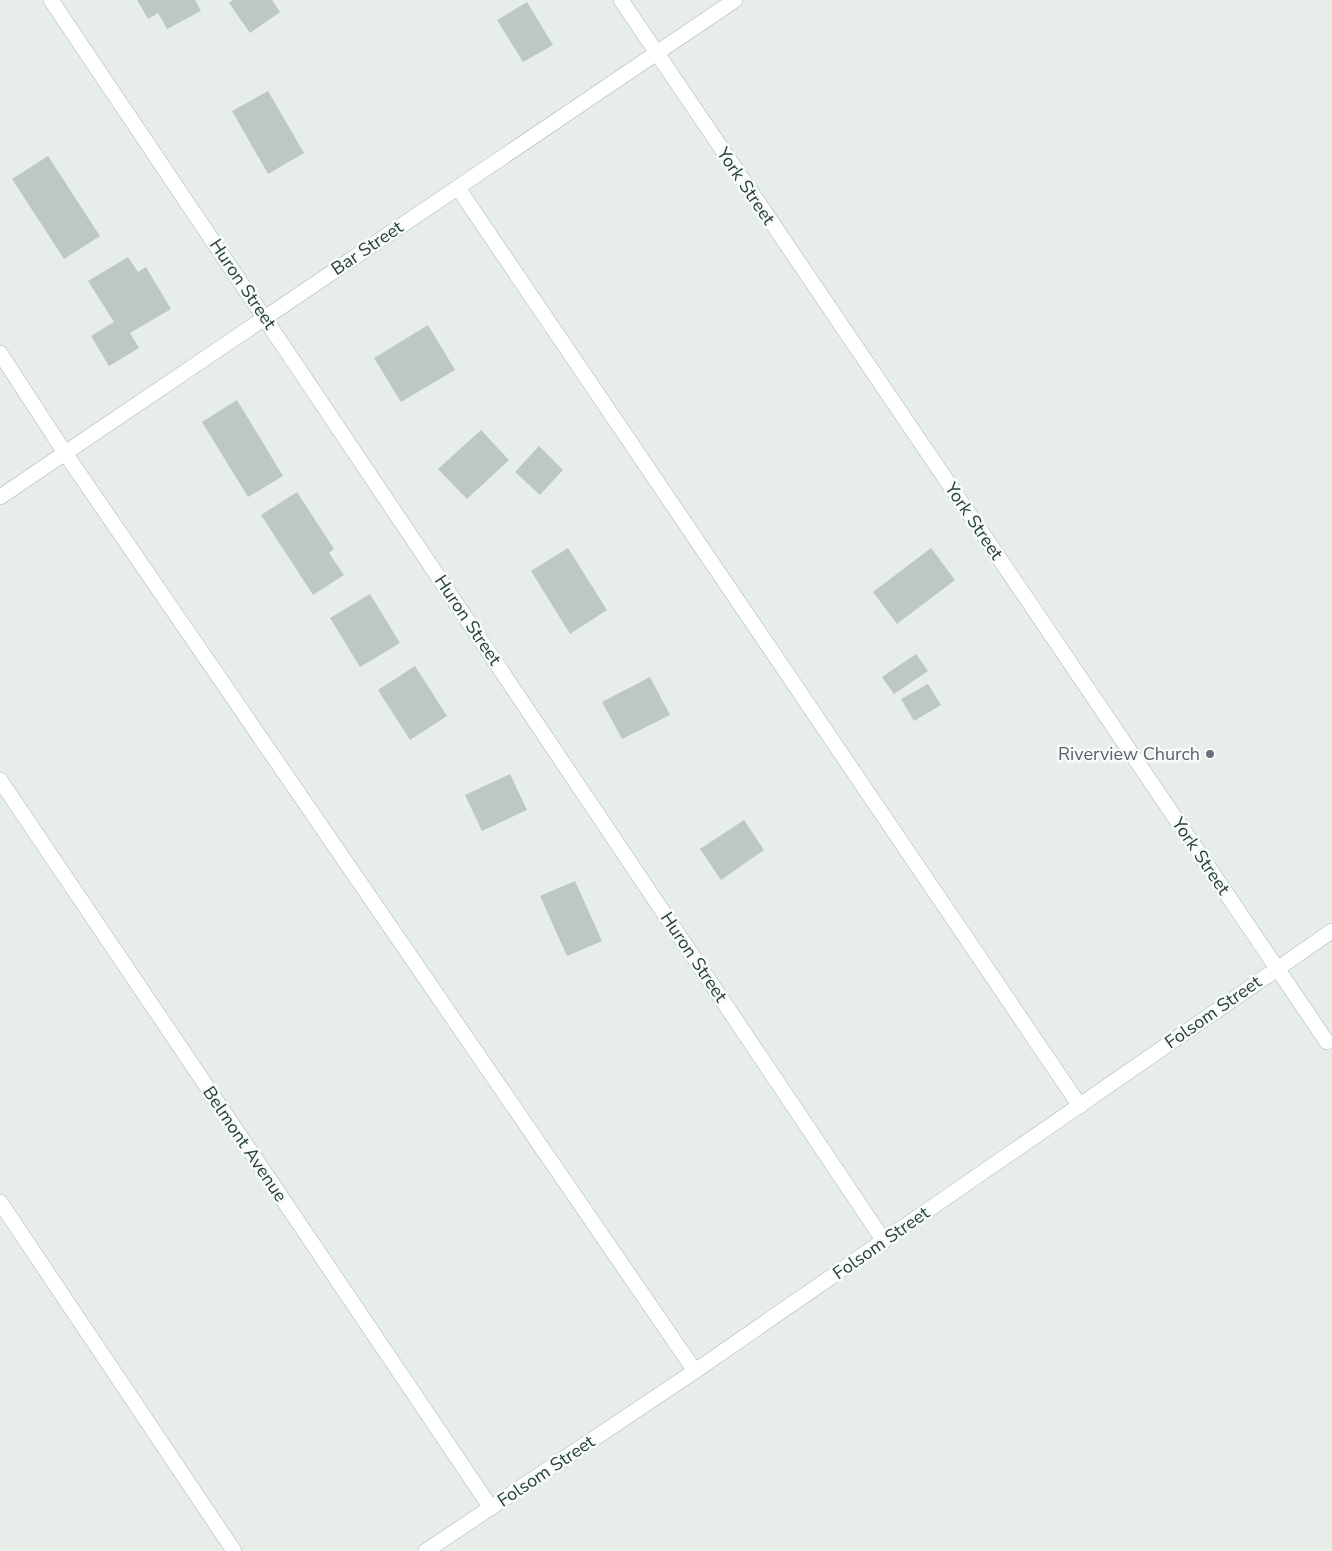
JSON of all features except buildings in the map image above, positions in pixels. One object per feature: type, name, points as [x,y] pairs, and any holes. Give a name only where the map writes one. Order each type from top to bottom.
[{"type":"street","name":"Huron Street","points":[[51,0],[265,316],[884,1241]]},
{"type":"street","name":"York Street","points":[[621,0],[1327,1042]]},
{"type":"street","name":"Bar Street","points":[[0,497],[735,0]]},
{"type":"street","points":[[458,188],[1080,1106]]},
{"type":"street","points":[[0,354],[65,453],[695,1371]]},
{"type":"street","name":"Belmont Avenue","points":[[0,780],[491,1508]]},
{"type":"street","name":"Folsom Street","points":[[426,1551],[695,1371],[1332,931]]},
{"type":"street","points":[[0,1202],[234,1551]]},
{"type":"place","name":"Riverview Church","points":[[1210,754]]}]
